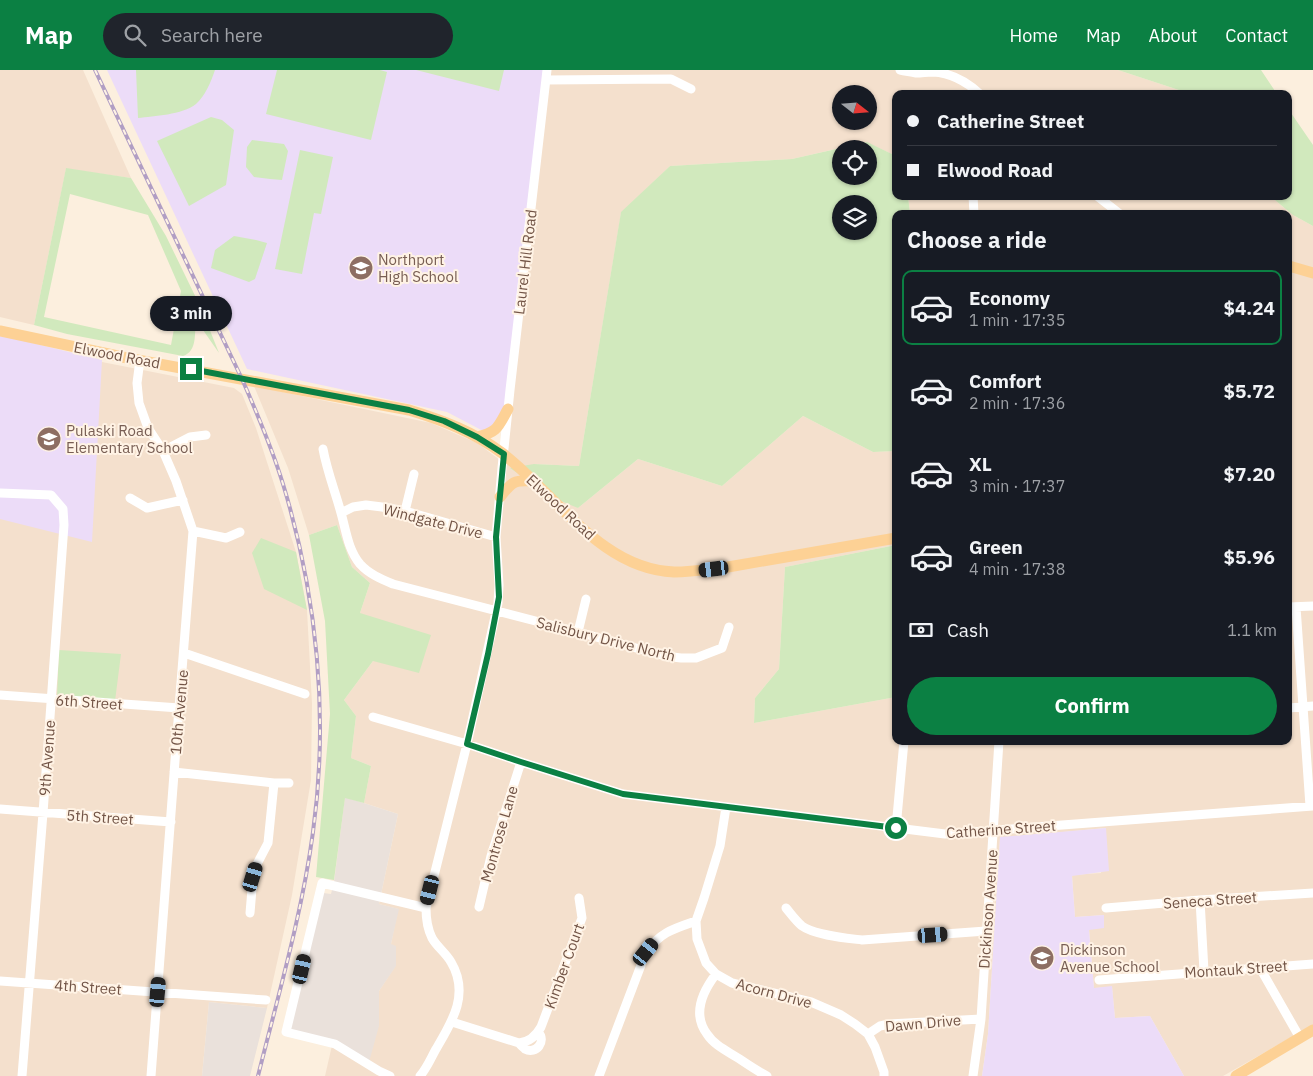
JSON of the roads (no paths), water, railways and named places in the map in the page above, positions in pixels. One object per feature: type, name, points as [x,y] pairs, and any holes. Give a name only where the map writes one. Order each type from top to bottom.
[{"type":"main road","points":[[1292,267],[1313,273]]},
{"type":"main road","name":"Elwood Road","points":[[0,331],[140,360],[409,410],[444,421],[477,437],[504,454],[586,532],[617,555],[645,566],[673,572],[728,567],[892,539]]},
{"type":"main road","points":[[477,437],[490,434],[498,428],[508,409]]},
{"type":"main road","points":[[500,497],[510,484],[520,480],[532,481]]},
{"type":"main road","points":[[1236,1076],[1313,1030]]},
{"type":"street","name":"Laurel Hill Road","points":[[426,908],[467,744],[497,610],[499,585],[496,537],[510,390],[547,70]]},
{"type":"street","points":[[900,70],[915,73],[933,72],[947,74],[968,84],[975,90]]},
{"type":"street","points":[[546,80],[671,79],[691,89]]},
{"type":"street","points":[[1102,200],[1115,210]]},
{"type":"street","name":"10th Avenue","points":[[140,360],[137,383],[139,403],[148,428],[163,451],[183,500],[193,532],[151,1076]]},
{"type":"street","points":[[163,451],[190,436],[206,435]]},
{"type":"street","name":"Salisbury Drive North","points":[[323,449],[346,535],[354,555],[369,573],[393,584],[665,656],[696,658],[722,648],[729,627]]},
{"type":"street","points":[[405,511],[414,474]]},
{"type":"street","name":"9th Avenue","points":[[0,494],[51,495],[63,509],[64,525],[22,1076]]},
{"type":"street","points":[[130,498],[147,508],[183,500]]},
{"type":"street","name":"Windgate Drive","points":[[341,512],[366,505],[405,511],[496,537]]},
{"type":"street","points":[[193,532],[226,538],[240,532]]},
{"type":"street","points":[[578,632],[586,599]]},
{"type":"street","points":[[1312,806],[1292,607],[1313,606]]},
{"type":"street","points":[[184,653],[305,694]]},
{"type":"street","name":"6th Street","points":[[0,695],[179,708]]},
{"type":"street","points":[[1292,708],[1313,706]]},
{"type":"street","name":"Catherine Street","points":[[373,717],[467,744],[623,794],[946,834],[1312,806]]},
{"type":"street","points":[[896,828],[904,745]]},
{"type":"street","name":"Dickinson Avenue","points":[[973,1076],[981,1019],[999,745]]},
{"type":"street","name":"Montrose Lane","points":[[479,907],[491,856],[521,762]]},
{"type":"street","points":[[174,772],[289,783]]},
{"type":"street","points":[[250,913],[253,877],[256,866],[268,842],[274,783]]},
{"type":"street","name":"Acorn Drive","points":[[726,807],[720,846],[696,921],[697,939],[706,963],[716,974],[732,983],[811,1002],[841,1015],[868,1034],[880,1059],[884,1076]]},
{"type":"street","name":"5th Street","points":[[0,809],[170,822]]},
{"type":"street","points":[[390,1076],[378,1071],[335,1044],[286,1032],[322,883],[426,908],[426,923],[432,938],[452,963],[459,987],[459,998],[452,1022],[420,1076]]},
{"type":"street","name":"Seneca Street","points":[[1106,908],[1313,893]]},
{"type":"street","name":"Kimber Court","points":[[452,1022],[518,1043],[533,1038],[538,1032],[582,918],[579,898]]},
{"type":"street","points":[[1200,900],[1204,971]]},
{"type":"street","points":[[786,908],[803,927],[818,933],[862,940],[986,931]]},
{"type":"street","points":[[598,1076],[646,952],[654,940],[667,932],[696,921]]},
{"type":"street","name":"Montauk Street","points":[[1099,980],[1313,964]]},
{"type":"street","points":[[1260,968],[1300,1038]]},
{"type":"street","points":[[716,974],[705,990],[700,1006],[700,1019],[706,1034],[716,1044],[767,1076]]},
{"type":"street","name":"4th Street","points":[[0,981],[266,1000]]},
{"type":"street","name":"Dawn Drive","points":[[868,1034],[880,1026],[889,1024],[981,1019]]},
{"type":"railway","points":[[95,70],[242,379],[264,431],[279,471],[295,526],[312,613],[320,700],[318,788],[313,832],[303,893],[258,1076]]},
{"type":"place","name":"Northport High School","points":[[361,268]]},
{"type":"place","name":"Pulaski Road Elementary School","points":[[49,439]]},
{"type":"place","name":"Dickinson Avenue School","points":[[1042,958]]}]
